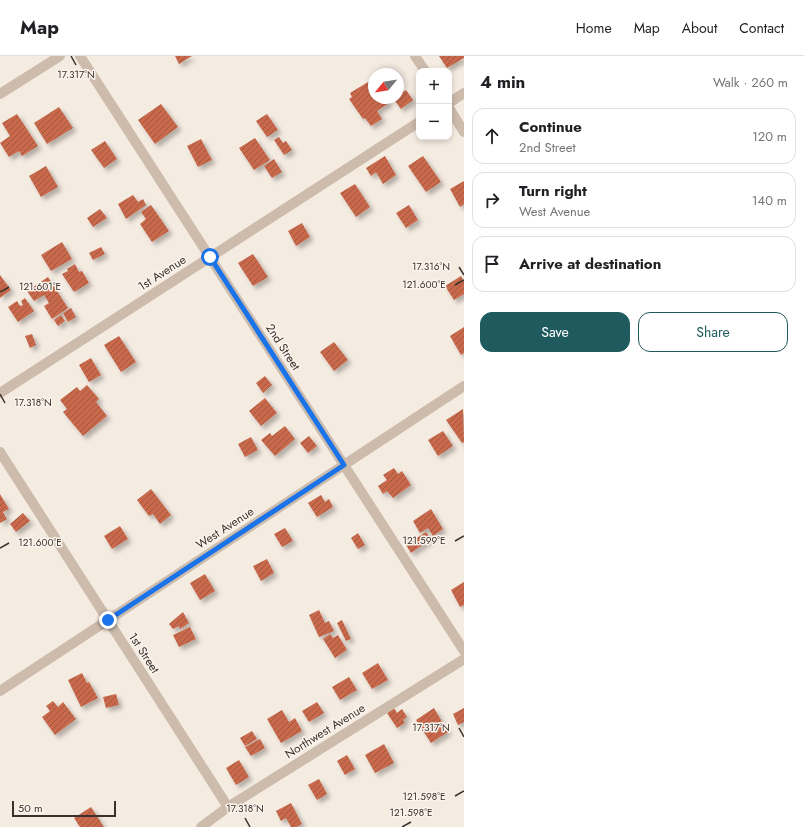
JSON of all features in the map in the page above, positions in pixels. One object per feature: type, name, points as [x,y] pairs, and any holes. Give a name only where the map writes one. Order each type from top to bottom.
[{"type":"street","points":[[0,94],[60,56]]},
{"type":"street","name":"2nd Street","points":[[80,56],[464,651]]},
{"type":"street","points":[[415,56],[423,68]]},
{"type":"street","points":[[452,101],[464,93]]},
{"type":"street","points":[[452,113],[464,132]]},
{"type":"street","name":"1st Avenue","points":[[0,393],[416,124]]},
{"type":"street","name":"West Avenue","points":[[0,691],[464,386]]},
{"type":"street","name":"1st Street","points":[[0,452],[228,807]]},
{"type":"street","name":"Northwest Avenue","points":[[201,827],[228,807],[464,659]]},
{"type":"building","points":[[175,56],[192,56],[179,64]]},
{"type":"building","points":[[439,56],[464,56],[464,58],[447,68]]},
{"type":"building","points":[[368,82],[368,104],[388,104],[377,111],[382,119],[371,126],[365,118],[363,119],[349,99],[352,97],[350,93]]},
{"type":"building","points":[[406,90],[413,100],[401,109],[397,104],[404,104],[404,91]]},
{"type":"building","points":[[161,104],[178,127],[155,144],[138,120]]},
{"type":"building","points":[[59,107],[73,128],[47,144],[34,123]]},
{"type":"building","points":[[17,114],[38,146],[22,156],[19,151],[9,157],[0,143],[10,136],[2,123]]},
{"type":"building","points":[[267,114],[278,130],[267,137],[256,121]]},
{"type":"building","points":[[279,137],[283,143],[286,141],[292,150],[284,155],[274,140]]},
{"type":"building","points":[[255,138],[270,160],[254,170],[239,148]]},
{"type":"building","points":[[201,139],[212,160],[198,167],[187,146]]},
{"type":"building","points":[[105,141],[117,159],[104,168],[91,150]]},
{"type":"building","points":[[385,156],[396,175],[383,184],[376,172],[371,176],[366,168]]},
{"type":"building","points":[[423,156],[441,182],[426,192],[408,166]]},
{"type":"building","points":[[274,159],[282,172],[272,178],[264,166]]},
{"type":"building","points":[[46,166],[58,187],[41,197],[29,176]]},
{"type":"building","points":[[464,181],[464,204],[460,207],[450,189]]},
{"type":"building","points":[[355,184],[370,207],[356,217],[340,193]]},
{"type":"building","points":[[133,195],[138,202],[143,199],[146,205],[126,219],[118,204]]},
{"type":"building","points":[[151,205],[169,231],[152,242],[140,224],[146,219],[141,212]]},
{"type":"building","points":[[409,205],[418,220],[406,228],[396,213]]},
{"type":"building","points":[[100,209],[107,218],[93,227],[87,218]]},
{"type":"building","points":[[302,223],[310,237],[296,246],[288,231]]},
{"type":"building","points":[[62,242],[72,259],[51,271],[41,255]]},
{"type":"building","points":[[101,247],[105,254],[93,260],[89,253]]},
{"type":"building","points":[[253,254],[268,277],[253,286],[238,263]]},
{"type":"building","points":[[75,264],[79,272],[82,271],[89,283],[74,292],[62,274],[68,271],[67,269]]},
{"type":"building","points":[[0,275],[11,290],[0,298]]},
{"type":"building","points":[[461,276],[464,281],[464,294],[454,300],[445,286]]},
{"type":"building","points":[[48,277],[68,308],[52,319],[44,306],[49,303],[44,295],[34,301],[27,291]]},
{"type":"building","points":[[25,298],[34,311],[18,322],[8,307],[17,301],[20,306],[23,305],[21,301]]},
{"type":"building","points":[[71,308],[76,317],[68,322],[63,313]]},
{"type":"building","points":[[61,315],[65,321],[58,326],[54,320]]},
{"type":"building","points":[[464,327],[464,353],[461,355],[450,336]]},
{"type":"building","points":[[32,334],[36,345],[30,348],[25,336]]},
{"type":"building","points":[[119,336],[136,362],[121,372],[104,345]]},
{"type":"building","points":[[334,342],[348,360],[334,371],[320,352]]},
{"type":"building","points":[[91,358],[101,375],[89,382],[79,365]]},
{"type":"building","points":[[265,376],[272,385],[263,393],[256,383]]},
{"type":"building","points":[[87,385],[99,399],[96,402],[107,416],[83,436],[63,412],[67,409],[60,400],[77,387],[80,391]]},
{"type":"building","points":[[265,398],[277,413],[261,426],[249,411]]},
{"type":"building","points":[[463,409],[464,442],[462,443],[446,420]]},
{"type":"building","points":[[285,426],[295,439],[275,456],[261,440],[270,433],[272,436]]},
{"type":"building","points":[[443,431],[453,446],[438,456],[428,440]]},
{"type":"building","points":[[309,436],[317,446],[308,453],[300,443]]},
{"type":"building","points":[[251,437],[258,450],[245,457],[238,444]]},
{"type":"building","points":[[394,468],[398,474],[402,471],[411,485],[393,498],[387,491],[383,494],[378,486],[387,480],[383,475]]},
{"type":"building","points":[[151,489],[171,515],[160,524],[153,514],[149,516],[137,500]]},
{"type":"building","points":[[0,494],[9,509],[3,512],[7,519],[0,523]]},
{"type":"building","points":[[321,495],[325,502],[329,499],[333,507],[317,517],[308,503]]},
{"type":"building","points":[[431,509],[443,529],[433,536],[428,528],[420,533],[413,521]]},
{"type":"building","points":[[23,513],[30,521],[16,532],[10,524]]},
{"type":"building","points":[[120,526],[128,539],[112,549],[104,536]]},
{"type":"building","points":[[285,528],[293,541],[282,547],[274,534]]},
{"type":"building","points":[[426,532],[431,539],[411,553],[406,545]]},
{"type":"building","points":[[358,533],[365,545],[358,549],[351,538]]},
{"type":"building","points":[[267,559],[274,573],[261,581],[253,566]]},
{"type":"building","points":[[205,574],[215,591],[200,600],[190,583]]},
{"type":"building","points":[[464,582],[464,605],[460,607],[451,590]]},
{"type":"building","points":[[319,610],[325,623],[329,621],[334,631],[319,637],[309,615]]},
{"type":"building","points":[[183,612],[189,623],[180,629],[179,626],[173,629],[169,624]]},
{"type":"building","points":[[342,620],[351,639],[346,641],[337,623]]},
{"type":"building","points":[[190,627],[196,639],[179,647],[173,635]]},
{"type":"building","points":[[330,634],[333,638],[338,635],[347,650],[335,658],[323,639]]},
{"type":"building","points":[[378,663],[388,680],[372,689],[362,673]]},
{"type":"building","points":[[82,673],[98,698],[81,707],[68,680]]},
{"type":"building","points":[[349,677],[357,690],[340,700],[332,687]]},
{"type":"building","points":[[116,694],[119,705],[106,708],[103,697]]},
{"type":"building","points":[[53,701],[58,707],[63,702],[76,719],[55,735],[42,717],[50,711],[46,706]]},
{"type":"building","points":[[317,702],[324,713],[309,722],[302,711]]},
{"type":"building","points":[[394,708],[397,713],[402,709],[407,717],[403,720],[405,723],[397,728],[387,713]]},
{"type":"building","points":[[434,708],[448,732],[431,743],[416,720]]},
{"type":"building","points":[[464,708],[464,722],[458,725],[453,714]]},
{"type":"building","points":[[282,710],[289,722],[295,718],[302,731],[281,743],[267,719]]},
{"type":"building","points":[[252,731],[257,739],[245,746],[240,738]]},
{"type":"building","points":[[260,739],[265,748],[251,756],[245,747]]},
{"type":"building","points":[[384,744],[394,763],[375,773],[365,755]]},
{"type":"building","points":[[347,755],[355,769],[345,775],[337,761]]},
{"type":"building","points":[[239,760],[249,777],[236,785],[226,768]]},
{"type":"building","points":[[319,779],[327,794],[317,800],[308,785]]},
{"type":"building","points":[[291,803],[302,824],[296,827],[291,827],[286,818],[281,821],[276,811]]},
{"type":"building","points":[[91,807],[104,827],[80,827],[74,818]]},
{"type":"route","points":[[108,620],[344,465],[210,257]]}]
